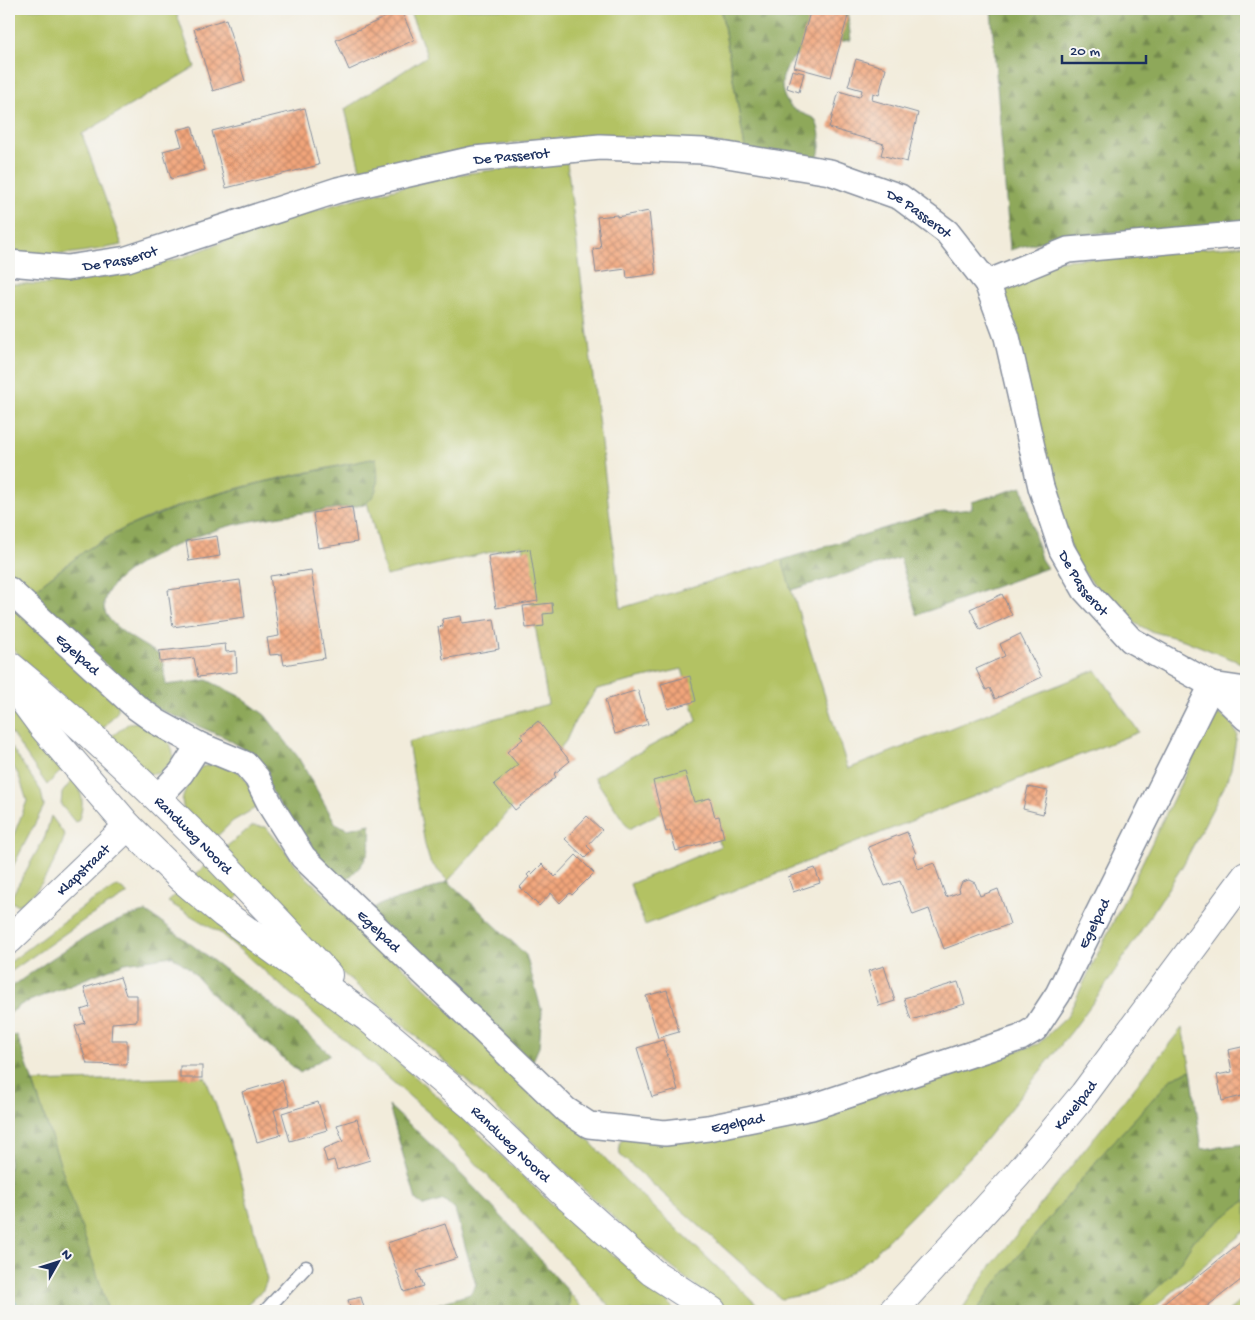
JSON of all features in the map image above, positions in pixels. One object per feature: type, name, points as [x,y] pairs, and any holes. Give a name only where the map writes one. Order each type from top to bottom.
[{"type":"main road","name":"Randweg Noord","points":[[9,665],[60,707],[157,798],[263,904],[368,1018]]},
{"type":"main road","name":"Randweg Noord","points":[[9,681],[43,727],[128,826],[182,879],[224,914],[368,1018],[470,1104],[559,1189],[652,1272],[712,1311]]},
{"type":"main road","name":"Klapstraat","points":[[9,940],[157,798]]},
{"type":"main road","name":"Kavelpad","points":[[893,1311],[1017,1175],[1084,1094],[1161,992],[1244,874]]},
{"type":"main road","name":"Randweg Noord","points":[[652,1272],[684,1311]]},
{"type":"street","name":"De Passerot","points":[[9,263],[67,268],[127,259],[338,190],[474,159],[600,147],[703,151],[830,172],[900,197],[947,232],[987,283],[1007,337],[1041,487],[1062,550],[1085,590],[1131,640],[1212,685],[1246,718]]},
{"type":"street","points":[[987,283],[1068,250],[1246,234]]},
{"type":"street","name":"Egelpad","points":[[9,590],[136,707],[157,722],[199,745],[245,764],[257,778],[272,808],[302,857],[566,1110],[589,1125],[665,1133],[708,1128],[812,1107],[1003,1046],[1035,1029],[1058,994],[1212,685]]},
{"type":"street","name":"De Passerot","points":[[1212,685],[1246,690]]},
{"type":"street","points":[[157,798],[181,773],[199,745]]},
{"type":"lane","points":[[265,1311],[306,1267]]},
{"type":"green space","points":[[9,9],[175,9],[195,67],[82,134],[122,245],[51,255],[9,253]]},
{"type":"green space","points":[[409,9],[721,9],[745,148],[650,137],[567,138],[483,147],[442,154],[361,173],[345,109],[427,56]]},
{"type":"green space","points":[[721,9],[847,9],[851,40],[820,44],[806,49],[791,62],[783,79],[782,89],[791,107],[815,119],[818,125],[820,142],[816,165],[745,148]]},
{"type":"green space","points":[[991,9],[1246,9],[1246,224],[1098,233],[1039,242],[1010,250]]},
{"type":"green space","points":[[567,162],[621,608],[782,560],[848,769],[1096,670],[1139,732],[645,925],[630,884],[721,846],[691,797],[629,829],[594,777],[697,721],[682,669],[597,689],[575,721],[566,741],[496,827],[448,881],[430,862],[425,845],[408,742],[548,704],[522,545],[386,576],[367,502],[375,493],[377,487],[376,458],[249,485],[157,514],[101,541],[30,593],[9,572],[9,284],[46,284],[111,276],[181,258],[269,224],[357,198],[453,175]]},
{"type":"green space","points":[[1246,245],[1246,665],[1184,640],[1150,631],[1133,622],[1099,590],[1075,562],[996,294],[1031,263]]},
{"type":"green space","points":[[376,458],[376,490],[370,500],[364,505],[249,522],[200,535],[156,554],[136,566],[119,579],[108,592],[104,606],[111,621],[118,628],[162,656],[166,685],[207,680],[239,696],[265,715],[298,757],[336,824],[348,829],[370,824],[370,845],[365,859],[356,871],[340,885],[301,841],[256,764],[244,749],[226,738],[158,709],[134,691],[30,593],[86,550],[127,527],[193,501],[260,483]]},
{"type":"green space","points":[[1022,487],[1041,559],[1047,568],[917,615],[900,558],[791,590],[782,560],[934,513],[972,509],[972,502]]},
{"type":"green space","points":[[9,600],[118,699],[118,711],[99,733],[9,645]]},
{"type":"green space","points":[[9,698],[65,767],[47,785],[9,730]]},
{"type":"green space","points":[[1215,713],[1230,720],[1237,734],[1231,769],[1224,787],[1183,865],[1110,979],[1072,1031],[979,1148],[869,1259],[838,1281],[812,1293],[781,1299],[620,1155],[619,1144],[623,1138],[828,1111],[1038,1044],[1067,1017]]},
{"type":"green space","points":[[138,722],[163,737],[171,747],[173,761],[160,773],[150,774],[107,740],[129,723]]},
{"type":"green space","points":[[9,744],[41,791],[44,806],[9,874],[9,847],[27,801],[19,776],[9,759]]},
{"type":"green space","points":[[214,764],[232,766],[244,777],[259,806],[233,821],[212,841],[184,812],[182,800],[188,782],[201,767]]},
{"type":"green space","points":[[73,779],[82,799],[82,810],[78,821],[75,822],[61,805],[62,793]]},
{"type":"green space","points":[[51,816],[65,835],[62,844],[41,884],[34,893],[18,905],[9,901],[45,837]]},
{"type":"green space","points":[[252,826],[266,827],[305,876],[584,1135],[625,1180],[755,1303],[771,1311],[727,1311],[641,1243],[463,1077],[317,951],[221,851]]},
{"type":"green space","points":[[209,862],[240,894],[232,904],[193,877]]},
{"type":"green space","points":[[448,881],[526,955],[542,1012],[539,1047],[530,1067],[366,911],[384,903],[422,893]]},
{"type":"green space","points":[[118,886],[128,894],[87,918],[9,973],[9,963],[87,904]]},
{"type":"green space","points":[[180,890],[305,985],[382,1048],[467,1122],[550,1203],[665,1298],[675,1311],[614,1311],[430,1114],[220,933],[168,902]]},
{"type":"green space","points":[[146,912],[290,1019],[330,1054],[300,1073],[219,1002],[189,968],[172,956],[125,963],[22,1004],[9,1014],[9,989],[56,955],[94,933],[112,923]]},
{"type":"green space","points":[[1182,1028],[1191,1070],[1172,1078],[1104,1152],[991,1289],[977,1311],[961,1311],[988,1270]]},
{"type":"green space","points":[[17,1035],[108,1311],[23,1311],[9,1294],[9,1038]]},
{"type":"green space","points":[[1191,1070],[1202,1149],[1246,1144],[1246,1200],[1194,1240],[1173,1273],[1132,1311],[977,1311],[991,1289],[1104,1152],[1172,1078]]},
{"type":"green space","points":[[205,1077],[235,1155],[267,1280],[263,1290],[239,1311],[108,1311],[33,1082]]},
{"type":"green space","points":[[389,1106],[483,1197],[570,1293],[568,1311],[414,1311],[470,1294],[476,1285],[455,1210],[444,1200],[424,1206],[416,1200]]},
{"type":"green space","points":[[1246,1200],[1246,1230],[1150,1311],[1132,1311],[1173,1273],[1194,1240]]},
{"type":"green space","points":[[570,1293],[584,1310],[585,1311],[568,1311]]},
{"type":"green space","points":[[1246,1297],[1246,1311],[1228,1311]]},
{"type":"water","points":[[9,1294],[19,1306],[9,1311]]},
{"type":"building","points":[[811,9],[825,9],[848,16],[831,77],[794,67]]},
{"type":"building","points":[[401,10],[414,40],[349,70],[336,40]]},
{"type":"building","points":[[226,19],[245,81],[213,91],[194,29]]},
{"type":"building","points":[[856,59],[886,68],[879,95],[873,93],[872,100],[918,113],[907,162],[881,155],[884,144],[829,128],[839,91],[859,97],[861,94],[862,90],[848,86]]},
{"type":"building","points":[[792,70],[804,73],[799,92],[787,88]]},
{"type":"building","points":[[305,108],[319,165],[226,188],[212,131]]},
{"type":"building","points":[[192,126],[205,170],[171,179],[163,151],[182,146],[177,130]]},
{"type":"building","points":[[649,211],[656,274],[627,278],[626,269],[596,273],[593,249],[601,248],[597,217],[617,215],[617,217]]},
{"type":"building","points":[[352,507],[357,542],[318,548],[313,513]]},
{"type":"building","points":[[217,536],[220,556],[189,561],[186,541]]},
{"type":"building","points":[[530,549],[538,601],[496,608],[488,556]]},
{"type":"building","points":[[311,570],[325,658],[284,665],[282,654],[270,655],[267,638],[279,636],[270,576]]},
{"type":"building","points":[[240,580],[245,617],[173,627],[168,590]]},
{"type":"building","points":[[1002,594],[1012,615],[980,630],[970,609]]},
{"type":"building","points":[[552,603],[553,613],[543,614],[544,626],[526,628],[523,606]]},
{"type":"building","points":[[461,616],[462,623],[494,619],[499,649],[443,659],[438,627],[443,626],[442,619]]},
{"type":"building","points":[[1020,634],[1042,677],[995,699],[990,688],[986,690],[976,669],[1005,656],[1000,644]]},
{"type":"building","points":[[225,644],[226,652],[236,651],[237,672],[198,677],[194,658],[160,662],[159,651]]},
{"type":"building","points":[[690,676],[696,701],[668,709],[661,684]]},
{"type":"building","points":[[638,690],[648,724],[615,734],[605,700]]},
{"type":"building","points":[[538,721],[570,761],[554,774],[556,777],[515,810],[494,784],[518,765],[507,752],[523,739],[520,736]]},
{"type":"building","points":[[685,772],[694,802],[710,798],[715,817],[719,816],[724,838],[676,851],[670,830],[666,832],[653,781]]},
{"type":"building","points":[[1028,787],[1048,791],[1043,814],[1023,809]]},
{"type":"building","points":[[587,816],[602,830],[587,846],[592,851],[585,858],[565,839]]},
{"type":"building","points":[[907,832],[916,854],[913,856],[918,869],[934,863],[946,897],[960,892],[959,889],[962,882],[969,880],[975,883],[980,896],[998,889],[1010,924],[944,949],[929,909],[913,915],[900,881],[885,886],[868,847]]},
{"type":"building","points":[[576,855],[594,873],[572,895],[570,893],[560,903],[551,893],[539,906],[520,887],[529,877],[527,875],[530,872],[532,874],[542,864],[555,877]]},
{"type":"building","points":[[815,868],[820,883],[793,892],[788,877]]},
{"type":"building","points":[[884,966],[895,1001],[879,1006],[868,971]]},
{"type":"building","points":[[120,977],[126,995],[137,995],[137,1021],[112,1023],[111,1040],[127,1040],[127,1065],[87,1064],[75,1026],[85,1023],[81,1010],[90,1007],[84,988]]},
{"type":"building","points":[[958,982],[965,1004],[911,1020],[904,998]]},
{"type":"building","points":[[667,990],[679,1032],[658,1038],[646,996]]},
{"type":"building","points":[[663,1040],[678,1090],[652,1097],[637,1048]]},
{"type":"building","points":[[1246,1046],[1246,1095],[1222,1101],[1217,1075],[1232,1072],[1228,1050]]},
{"type":"building","points":[[180,1066],[202,1066],[202,1078],[180,1078]]},
{"type":"building","points":[[282,1080],[290,1105],[274,1110],[281,1135],[257,1142],[242,1092]]},
{"type":"building","points":[[318,1102],[327,1130],[290,1141],[282,1113]]},
{"type":"building","points":[[357,1119],[370,1160],[337,1170],[334,1160],[327,1162],[323,1149],[343,1141],[337,1125]]},
{"type":"building","points":[[445,1224],[457,1258],[417,1271],[423,1286],[404,1292],[387,1243]]},
{"type":"building","points":[[1246,1238],[1246,1276],[1201,1311],[1167,1311],[1162,1305]]},
{"type":"building","points":[[361,1297],[365,1311],[351,1311],[348,1300]]}]
